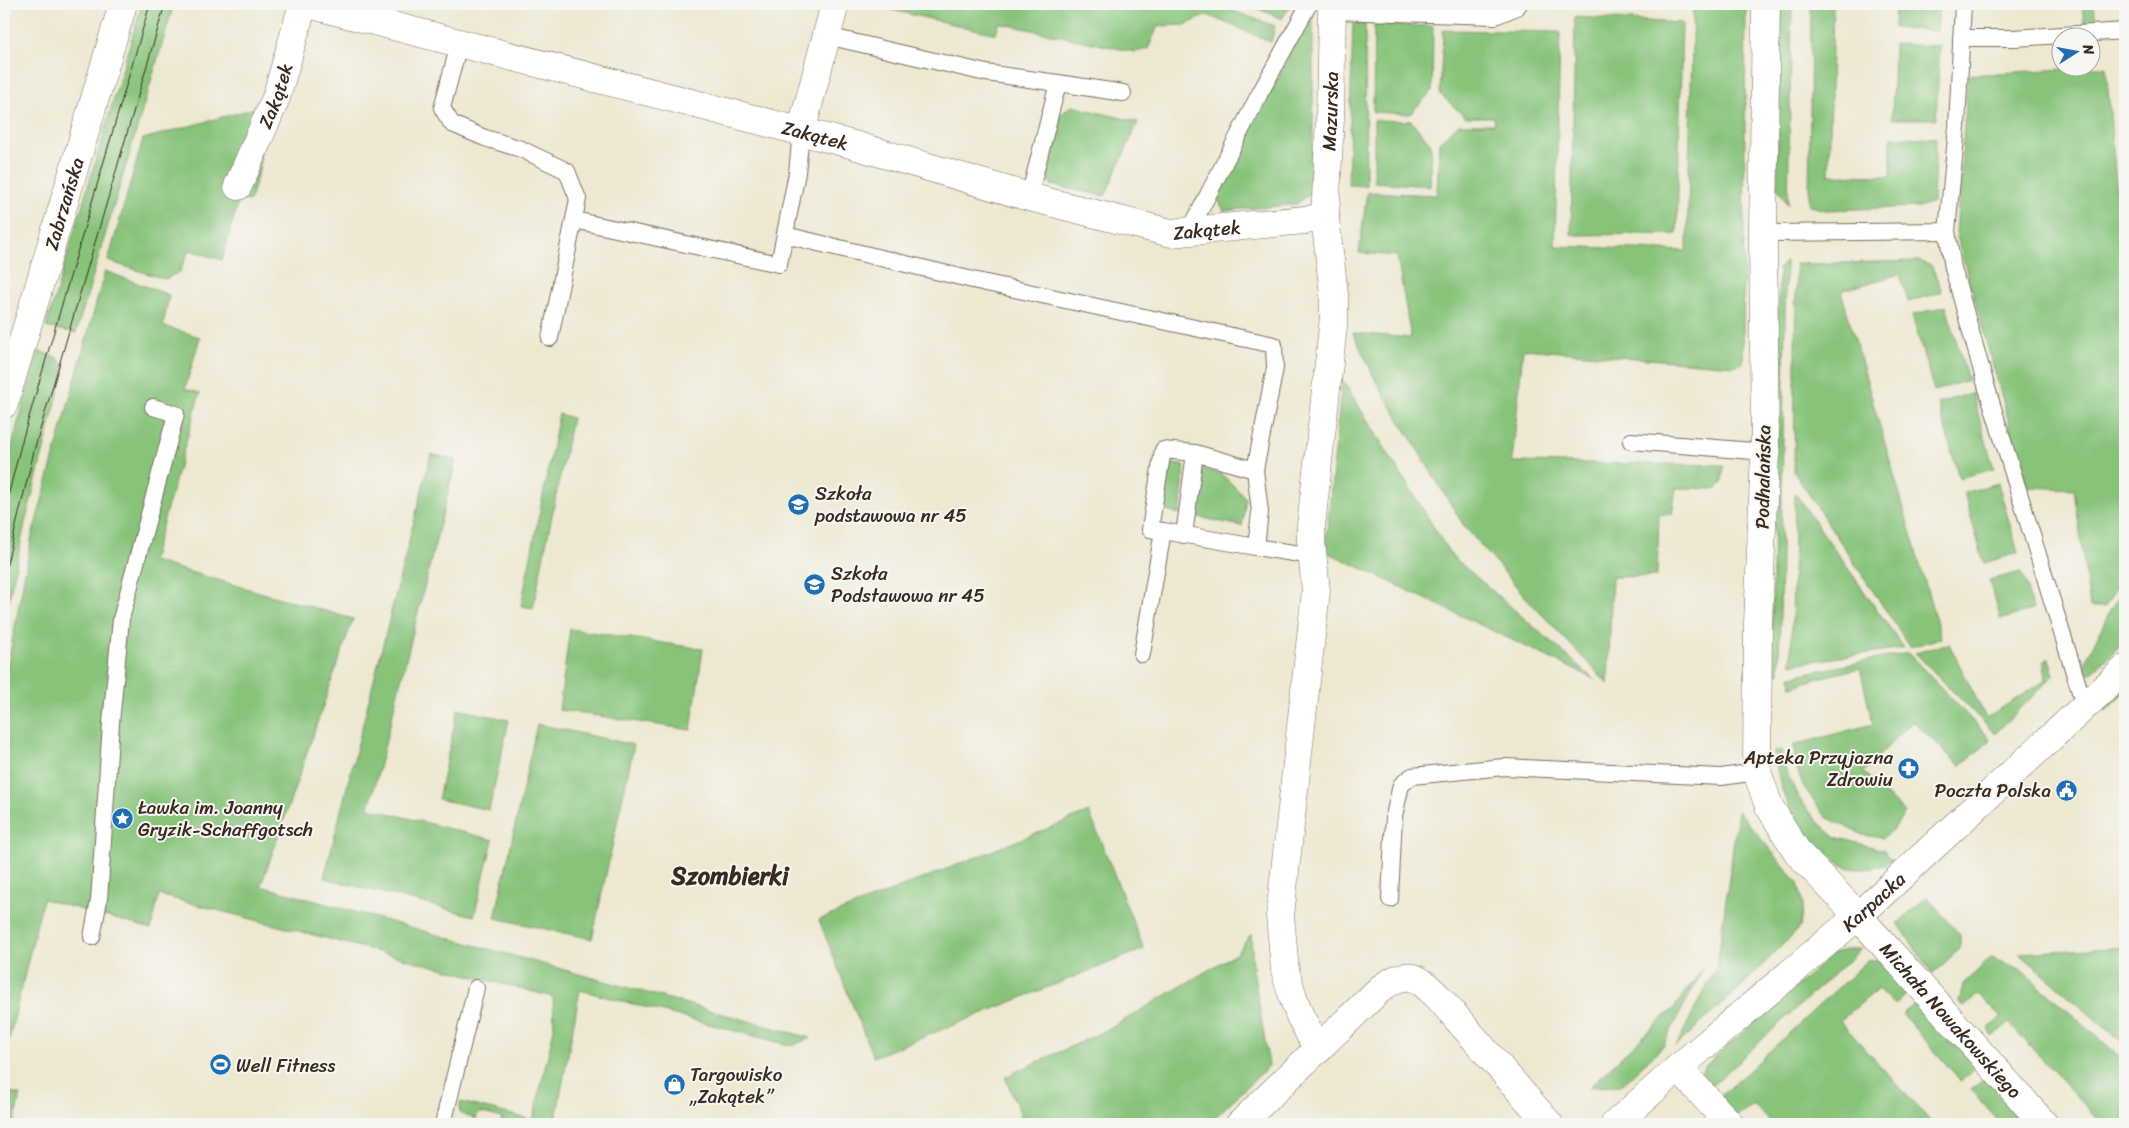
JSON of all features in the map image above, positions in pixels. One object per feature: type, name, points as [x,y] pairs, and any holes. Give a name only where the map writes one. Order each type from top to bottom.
[{"type":"street","name":"Zabrzańska","points":[[5,396],[123,4]]},
{"type":"street","name":"Zakątek","points":[[238,186],[276,98],[303,4]]},
{"type":"street","name":"Zakątek","points":[[308,4],[863,148],[1029,197],[1171,233],[1325,218]]},
{"type":"street","points":[[801,132],[835,4]]},
{"type":"street","name":"Podhalańska","points":[[1766,4],[1762,233],[1765,452],[1758,623],[1757,772],[1769,806],[1798,853],[1858,916]]},
{"type":"street","name":"Mazurska","points":[[1318,1050],[1300,1016],[1285,970],[1280,916],[1316,591],[1311,526],[1334,318],[1334,294],[1325,218],[1330,118],[1324,6]]},
{"type":"street","name":"Karpacka","points":[[1615,1124],[1678,1068],[1858,916],[2125,669]]},
{"type":"street","name":"Michała Nowakowskiego","points":[[1858,916],[2044,1124]]},
{"type":"street","points":[[1240,1124],[1385,985],[1398,977],[1414,977],[1440,999],[1549,1124]]},
{"type":"street","points":[[1678,1068],[1730,1124]]},
{"type":"lane","points":[[1189,232],[1260,93],[1324,6],[1495,16],[1517,7],[1519,4]]},
{"type":"lane","points":[[1963,4],[1957,127],[1947,231],[1953,268],[1985,382],[2085,708]]},
{"type":"lane","points":[[1961,38],[2014,38],[2125,31]]},
{"type":"lane","points":[[827,36],[986,72],[1123,93]]},
{"type":"lane","points":[[459,44],[442,108],[452,124],[485,138],[521,148],[567,171],[578,199],[550,338]]},
{"type":"lane","points":[[1029,197],[1058,83]]},
{"type":"lane","points":[[574,220],[779,264],[797,173],[801,132]]},
{"type":"lane","points":[[1762,233],[1947,231]]},
{"type":"lane","points":[[785,235],[977,281],[1274,345],[1275,368],[1255,470],[1260,512],[1256,547]]},
{"type":"lane","points":[[92,937],[98,900],[121,619],[176,414],[153,407]]},
{"type":"lane","points":[[1631,441],[1765,452]]},
{"type":"lane","points":[[1255,470],[1195,453],[1163,450],[1150,529],[1312,556]]},
{"type":"lane","points":[[1184,535],[1195,453]]},
{"type":"lane","points":[[1142,654],[1163,531]]},
{"type":"lane","points":[[1390,899],[1394,816],[1401,785],[1412,776],[1504,768],[1721,777],[1757,772]]},
{"type":"lane","points":[[443,1124],[476,988]]},
{"type":"green space","points":[[142,4],[174,4],[76,333],[46,327]]},
{"type":"green space","points":[[891,4],[1214,4],[1275,26],[1271,42],[1207,15],[1185,25],[1158,26],[1148,49],[1135,52],[999,23],[996,34],[887,9]]},
{"type":"green space","points":[[1247,4],[1291,4],[1282,19]]},
{"type":"green space","points":[[1562,4],[1746,4],[1743,363],[1734,366],[1523,349],[1512,462],[1724,465],[1722,482],[1717,489],[1676,488],[1672,514],[1659,514],[1657,576],[1612,577],[1608,684],[1530,602],[1464,526],[1377,383],[1353,333],[1411,338],[1397,256],[1359,253],[1367,192],[1437,195],[1439,142],[1459,124],[1495,124],[1494,117],[1465,117],[1440,94],[1443,30],[1560,32],[1555,246],[1687,251],[1693,8]]},
{"type":"green space","points":[[1781,4],[1792,4],[1788,205],[1777,187]]},
{"type":"green space","points":[[1811,4],[1833,4],[1829,175],[1891,176],[1891,137],[1936,138],[1933,202],[1919,207],[1824,210],[1809,205]]},
{"type":"green space","points":[[1895,4],[1939,4],[1937,31],[1894,28]]},
{"type":"green space","points":[[2082,4],[2094,4],[2096,23],[2084,24]]},
{"type":"green space","points":[[1313,9],[1313,191],[1297,204],[1224,211],[1217,197]]},
{"type":"green space","points":[[1575,17],[1682,23],[1677,234],[1571,235]]},
{"type":"green space","points":[[1353,24],[1365,24],[1366,186],[1348,185]]},
{"type":"green space","points":[[1374,25],[1433,26],[1432,91],[1410,114],[1373,112]]},
{"type":"green space","points":[[1894,44],[1940,46],[1936,119],[1892,119]]},
{"type":"green space","points":[[2102,67],[2106,67],[2125,288],[2125,572],[2105,607],[2090,607],[2074,489],[2027,487],[1956,233],[1968,75],[2052,70],[2052,78],[2102,78]]},
{"type":"green space","points":[[266,105],[259,170],[250,201],[239,199],[222,260],[189,250],[180,272],[165,279],[108,261],[143,139]]},
{"type":"green space","points":[[1072,106],[1138,122],[1105,196],[1051,185],[1044,168],[1060,115]]},
{"type":"green space","points":[[1374,120],[1411,121],[1431,144],[1430,186],[1374,182]]},
{"type":"green space","points":[[1786,261],[1779,674],[1771,673],[1779,269]]},
{"type":"green space","points":[[1919,261],[1932,266],[1942,292],[1908,302],[1900,274],[1841,291],[1941,638],[1910,647],[1794,472],[1796,264]]},
{"type":"green space","points":[[105,271],[169,295],[163,326],[200,337],[185,389],[200,393],[152,561],[353,619],[261,886],[810,1038],[792,1046],[580,990],[555,1124],[500,1124],[502,1118],[479,1112],[476,1119],[461,1114],[459,1109],[461,1102],[533,1120],[554,1029],[553,997],[159,895],[151,929],[43,899],[4,1060],[4,685],[31,540]]},
{"type":"green space","points":[[1946,306],[1968,380],[1934,391],[1912,315]]},
{"type":"green space","points":[[39,351],[58,358],[65,367],[25,523],[4,622],[4,482],[16,430]]},
{"type":"green space","points":[[1342,379],[1451,555],[1594,679],[1325,551]]},
{"type":"green space","points":[[1972,393],[1994,469],[1959,478],[1938,403]]},
{"type":"green space","points":[[559,414],[572,418],[533,608],[521,606]]},
{"type":"green space","points":[[431,454],[456,460],[369,808],[493,840],[474,916],[324,878]]},
{"type":"green space","points":[[1166,462],[1185,466],[1180,514],[1157,509]]},
{"type":"green space","points":[[1197,468],[1222,474],[1246,498],[1242,526],[1188,515]]},
{"type":"green space","points":[[1998,483],[2018,553],[1984,563],[1964,493]]},
{"type":"green space","points":[[1795,493],[1904,648],[1791,664]]},
{"type":"green space","points":[[2022,572],[2033,609],[2001,620],[1989,580]]},
{"type":"green space","points":[[2125,585],[2125,641],[2090,674],[2083,666]]},
{"type":"green space","points":[[570,629],[703,649],[691,730],[559,710]]},
{"type":"green space","points":[[1949,644],[1986,718],[2046,680],[2044,662],[2049,658],[2054,675],[1995,734],[1915,653]]},
{"type":"green space","points":[[1908,653],[1991,740],[1960,766],[1913,721],[1863,772],[1905,813],[1895,827],[1883,838],[1863,835],[1826,817],[1804,787],[1795,764],[1794,745],[1873,724],[1860,668],[1818,678],[1792,687],[1791,676]]},
{"type":"green space","points":[[2125,683],[2125,692],[2106,711],[2102,705]]},
{"type":"green space","points":[[458,709],[509,720],[489,810],[438,799]]},
{"type":"green space","points":[[537,724],[634,745],[592,939],[495,918]]},
{"type":"green space","points":[[1781,750],[1785,768],[1798,797],[1819,823],[1835,837],[1884,850],[1892,860],[1882,865],[1858,869],[1839,863],[1822,850],[1800,823],[1783,794],[1774,751]]},
{"type":"green space","points":[[1738,811],[1798,883],[1803,904],[1800,927],[1746,982],[1676,1046],[1717,966]]},
{"type":"green space","points":[[1089,812],[1144,949],[873,1057],[819,920]]},
{"type":"green space","points":[[1927,897],[1960,935],[1960,949],[1932,974],[1898,923]]},
{"type":"green space","points":[[1251,934],[1253,968],[1269,1066],[1208,1124],[1020,1124],[1021,1115],[1005,1077],[1111,1028],[1237,953]]},
{"type":"green space","points":[[2125,947],[2125,1045],[2019,953]]},
{"type":"green space","points":[[1849,949],[1861,949],[1708,1089],[1703,1082],[1701,1072],[1706,1065],[1834,953]]},
{"type":"green space","points":[[1991,958],[2020,969],[2125,1061],[2125,1124],[2102,1124],[2009,1023],[1992,1037],[1988,1029],[2001,1017],[1978,994],[1964,1007],[1959,1003],[1963,984]]},
{"type":"green space","points":[[1880,959],[1911,990],[1894,1005],[1878,989],[1840,1021],[1933,1124],[1772,1124],[1754,1104],[1734,1118],[1718,1099],[1867,961]]},
{"type":"green space","points":[[1703,969],[1663,1046],[1620,1086],[1589,1087],[1674,1008]]},
{"type":"green space","points":[[1920,1000],[1978,1066],[1961,1081],[1902,1014]]},
{"type":"green space","points":[[1988,1075],[2021,1114],[2011,1124],[2001,1124],[1971,1090]]},
{"type":"green space","points":[[4,1091],[20,1095],[14,1124],[4,1124]]},
{"type":"tram line","points":[[4,512],[22,441],[150,4]]},
{"type":"tram line","points":[[4,576],[35,447],[165,4]]},
{"type":"place","name":"Szkoła podstawowa nr 45","points":[[799,504]]},
{"type":"place","name":"Szkoła Podstawowa nr 45","points":[[815,584]]},
{"type":"place","name":"Apteka Przyjazna Zdrowiu","points":[[1909,768]]},
{"type":"place","name":"Poczta Polska","points":[[2067,790]]},
{"type":"place","name":"Ławka im. Joanny Gryzik-Schaffgotsch","points":[[122,818]]},
{"type":"place","name":"Well Fitness","points":[[220,1065]]},
{"type":"place","name":"Targowisko „Zakątek”","points":[[674,1085]]},
{"type":"district","name":"Szombierki","points":[[730,876]]}]
